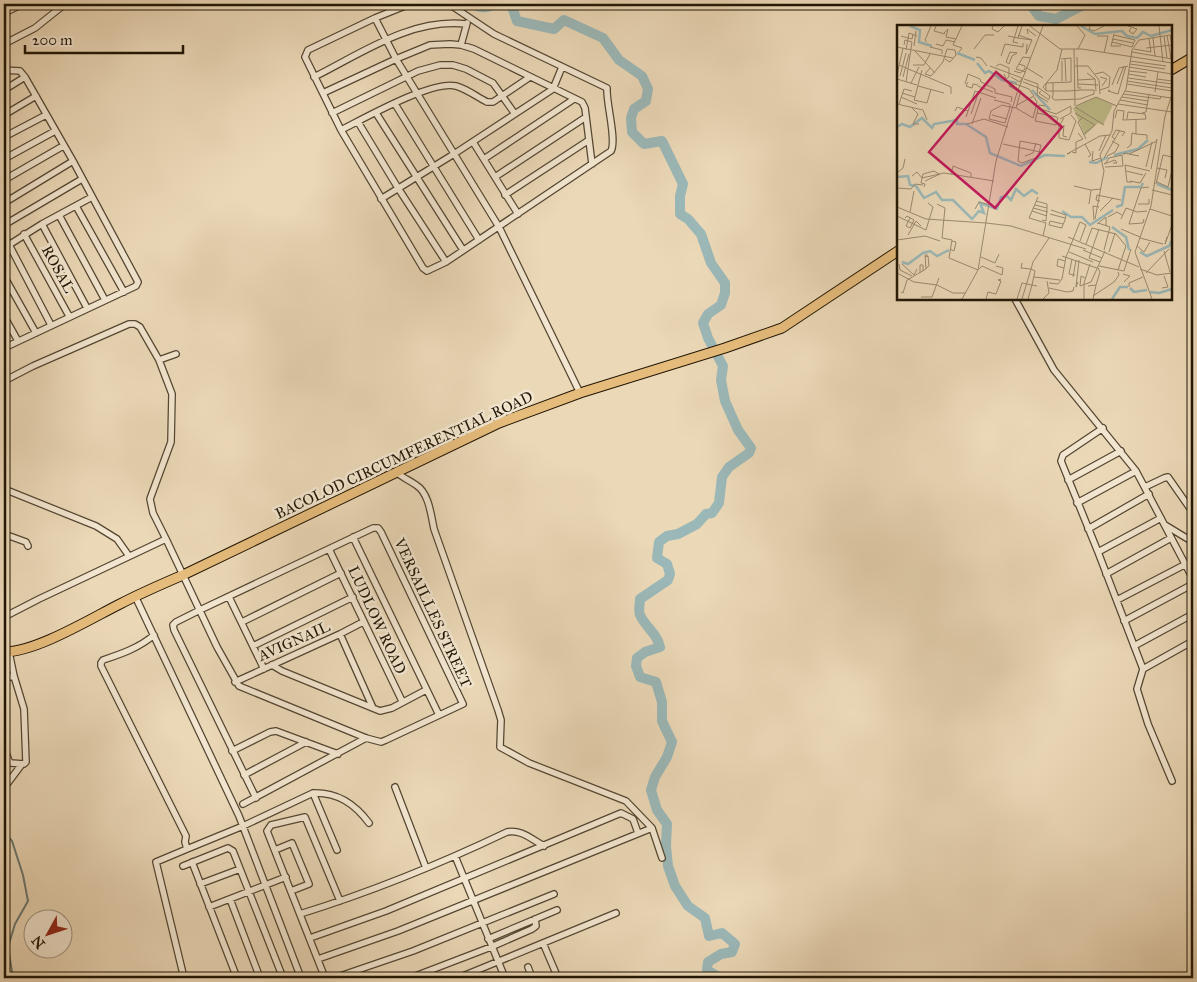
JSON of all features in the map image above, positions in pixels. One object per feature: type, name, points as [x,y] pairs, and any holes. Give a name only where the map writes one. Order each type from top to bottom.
[{"type":"main road","points":[[1172,69],[1193,57]]},
{"type":"main road","name":"BACOLOD CIRCUMFERENTIAL ROAD","points":[[6,652],[26,649],[57,635],[499,423],[580,393],[725,348],[782,328],[897,251]]},
{"type":"street","points":[[4,13],[23,4]]},
{"type":"street","points":[[4,44],[35,28],[65,4]]},
{"type":"street","points":[[410,4],[375,18],[308,50],[306,57],[341,130],[423,268],[430,271],[592,164],[611,151],[613,147],[607,88],[494,34],[449,4]]},
{"type":"street","points":[[461,45],[469,16]]},
{"type":"street","points":[[375,18],[396,59],[499,227],[580,393]]},
{"type":"street","points":[[314,77],[410,30],[430,24],[466,24]]},
{"type":"street","points":[[323,94],[396,59],[430,46],[461,45],[474,49],[584,104],[592,164]]},
{"type":"street","points":[[332,113],[432,66],[452,65],[482,76],[493,83],[515,114]]},
{"type":"street","points":[[381,199],[553,89],[562,67]]},
{"type":"street","points":[[4,70],[20,71],[25,77],[138,282],[136,286],[124,292],[69,316],[4,348]]},
{"type":"street","points":[[4,90],[25,77]]},
{"type":"street","points":[[341,130],[417,93],[445,86],[456,86],[487,102],[492,102],[504,96],[530,77]]},
{"type":"street","points":[[4,115],[36,96]]},
{"type":"street","points":[[484,159],[574,99]]},
{"type":"street","points":[[395,104],[479,240]]},
{"type":"street","points":[[376,113],[463,250]]},
{"type":"street","points":[[4,137],[46,115]]},
{"type":"street","points":[[495,177],[586,117]]},
{"type":"street","points":[[358,122],[446,262]]},
{"type":"street","points":[[4,159],[55,131]]},
{"type":"street","points":[[506,195],[589,140]]},
{"type":"street","points":[[472,142],[518,214]]},
{"type":"street","points":[[4,180],[63,146]]},
{"type":"street","points":[[4,203],[73,161]]},
{"type":"street","points":[[4,225],[82,179]]},
{"type":"street","points":[[6,246],[24,234],[92,197]]},
{"type":"street","points":[[76,206],[124,292]]},
{"type":"street","points":[[59,216],[105,300]]},
{"type":"street","points":[[42,224],[87,308]]},
{"type":"street","name":"ROSAL","points":[[24,234],[69,316]]},
{"type":"street","points":[[4,235],[6,246],[51,325]]},
{"type":"street","points":[[4,276],[36,333]]},
{"type":"street","points":[[1016,300],[1054,370],[1136,471],[1193,579]]},
{"type":"street","points":[[4,316],[18,341]]},
{"type":"street","points":[[4,381],[33,366],[128,324],[135,324],[140,327],[159,360],[172,394],[172,439],[152,493],[150,504],[183,575],[200,610],[235,682],[244,688],[366,738],[381,742],[439,715],[353,537],[200,610],[176,622],[173,626],[256,798]]},
{"type":"street","points":[[159,360],[176,354]]},
{"type":"street","points":[[1103,428],[1060,458],[1143,669],[1137,689],[1148,724],[1172,781]]},
{"type":"street","points":[[1068,480],[1121,451]]},
{"type":"street","points":[[1077,503],[1136,471]]},
{"type":"street","points":[[396,472],[404,480],[417,485],[422,490],[427,501],[434,529],[501,720],[500,747],[529,764],[626,801],[652,828],[662,858]]},
{"type":"street","points":[[1145,487],[1168,477],[1193,510]]},
{"type":"street","points":[[4,489],[96,526],[117,539],[129,556]]},
{"type":"street","points":[[1088,529],[1149,494]]},
{"type":"street","points":[[1098,552],[1161,518]]},
{"type":"street","points":[[1165,525],[1193,542]]},
{"type":"street","name":"VERSAILLES STREET","points":[[353,537],[373,528],[378,528],[381,532],[463,704],[439,715]]},
{"type":"street","points":[[4,534],[26,542],[28,546]]},
{"type":"street","points":[[1106,574],[1171,538]]},
{"type":"street","points":[[4,616],[166,539]]},
{"type":"street","name":"LUDLOW ROAD","points":[[329,549],[402,701]]},
{"type":"street","points":[[1117,600],[1186,564]]},
{"type":"street","points":[[242,622],[341,573]]},
{"type":"street","points":[[1124,621],[1193,584]]},
{"type":"street","points":[[136,596],[243,826],[302,978]]},
{"type":"street","points":[[229,597],[264,668]]},
{"type":"street","points":[[253,646],[353,597]]},
{"type":"street","points":[[1134,646],[1193,614]]},
{"type":"street","name":"AVIGNAIL","points":[[235,682],[363,622]]},
{"type":"street","points":[[340,634],[373,708]]},
{"type":"street","points":[[154,635],[146,642],[103,660],[101,666],[186,836],[187,849]]},
{"type":"street","points":[[1143,669],[1191,643],[1193,652]]},
{"type":"street","points":[[4,788],[22,764],[26,762],[24,709],[6,652]]},
{"type":"street","points":[[272,665],[282,671],[380,711],[386,710],[426,690]]},
{"type":"street","points":[[4,678],[14,676]]},
{"type":"street","points":[[232,751],[270,732],[276,731],[338,754]]},
{"type":"street","points":[[243,804],[366,738]]},
{"type":"street","points":[[244,774],[306,742]]},
{"type":"street","points":[[4,747],[10,762],[22,764]]},
{"type":"street","points":[[394,787],[426,868]]},
{"type":"street","points":[[184,978],[156,862],[243,826],[313,793],[324,792],[344,798],[369,823]]},
{"type":"street","points":[[313,793],[337,850]]},
{"type":"street","points":[[310,938],[386,911],[621,813],[633,819],[638,833]]},
{"type":"street","points":[[633,819],[640,815]]},
{"type":"street","points":[[325,978],[268,831],[270,825],[305,817],[340,901]]},
{"type":"street","points":[[318,960],[398,931],[652,828]]},
{"type":"street","points":[[300,914],[340,901],[426,868],[506,832],[521,832],[544,846]]},
{"type":"street","points":[[275,850],[292,843],[309,884],[291,891]]},
{"type":"street","points":[[183,866],[228,848],[233,851],[283,978]]},
{"type":"street","points":[[455,856],[505,978]]},
{"type":"street","points":[[192,862],[237,978]]},
{"type":"street","points":[[200,884],[240,869]]},
{"type":"street","points":[[209,907],[286,877]]},
{"type":"street","points":[[334,978],[482,924],[554,894]]},
{"type":"street","points":[[230,899],[260,978]]},
{"type":"street","points":[[488,939],[557,910]]},
{"type":"street","points":[[458,978],[616,913]]},
{"type":"street","points":[[410,978],[492,947],[532,929],[536,926],[535,919]]},
{"type":"street","points":[[542,942],[558,978]]},
{"type":"street","points":[[528,967],[532,978]]},
{"type":"waterway","points":[[474,4],[479,7],[494,4]]},
{"type":"waterway","points":[[511,4],[517,21],[554,29],[564,20],[603,38],[619,60],[642,76],[648,89],[646,101],[634,109],[631,118],[632,132],[644,144],[662,141],[683,184],[680,196],[680,214],[688,219],[701,234],[711,263],[725,283],[725,293],[721,305],[708,314],[703,323],[708,338],[723,366],[721,380],[725,401],[738,430],[751,448],[749,453],[729,467],[722,477],[719,503],[712,513],[706,514],[697,524],[678,534],[667,536],[659,542],[657,558],[667,564],[670,574],[668,580],[640,599],[639,613],[642,620],[659,642],[660,647],[645,652],[637,658],[636,666],[640,677],[656,682],[662,702],[662,721],[672,742],[667,757],[655,777],[651,790],[657,810],[667,824],[666,846],[668,866],[675,886],[688,906],[705,918],[709,936],[722,933],[735,944],[732,952],[721,954],[708,962],[707,970],[720,978]]},
{"type":"waterway","points":[[1030,4],[1039,16],[1056,19],[1085,4]]},
{"type":"waterway","points":[[4,832],[12,841],[23,875],[28,901],[15,924],[8,947],[13,978]]}]
